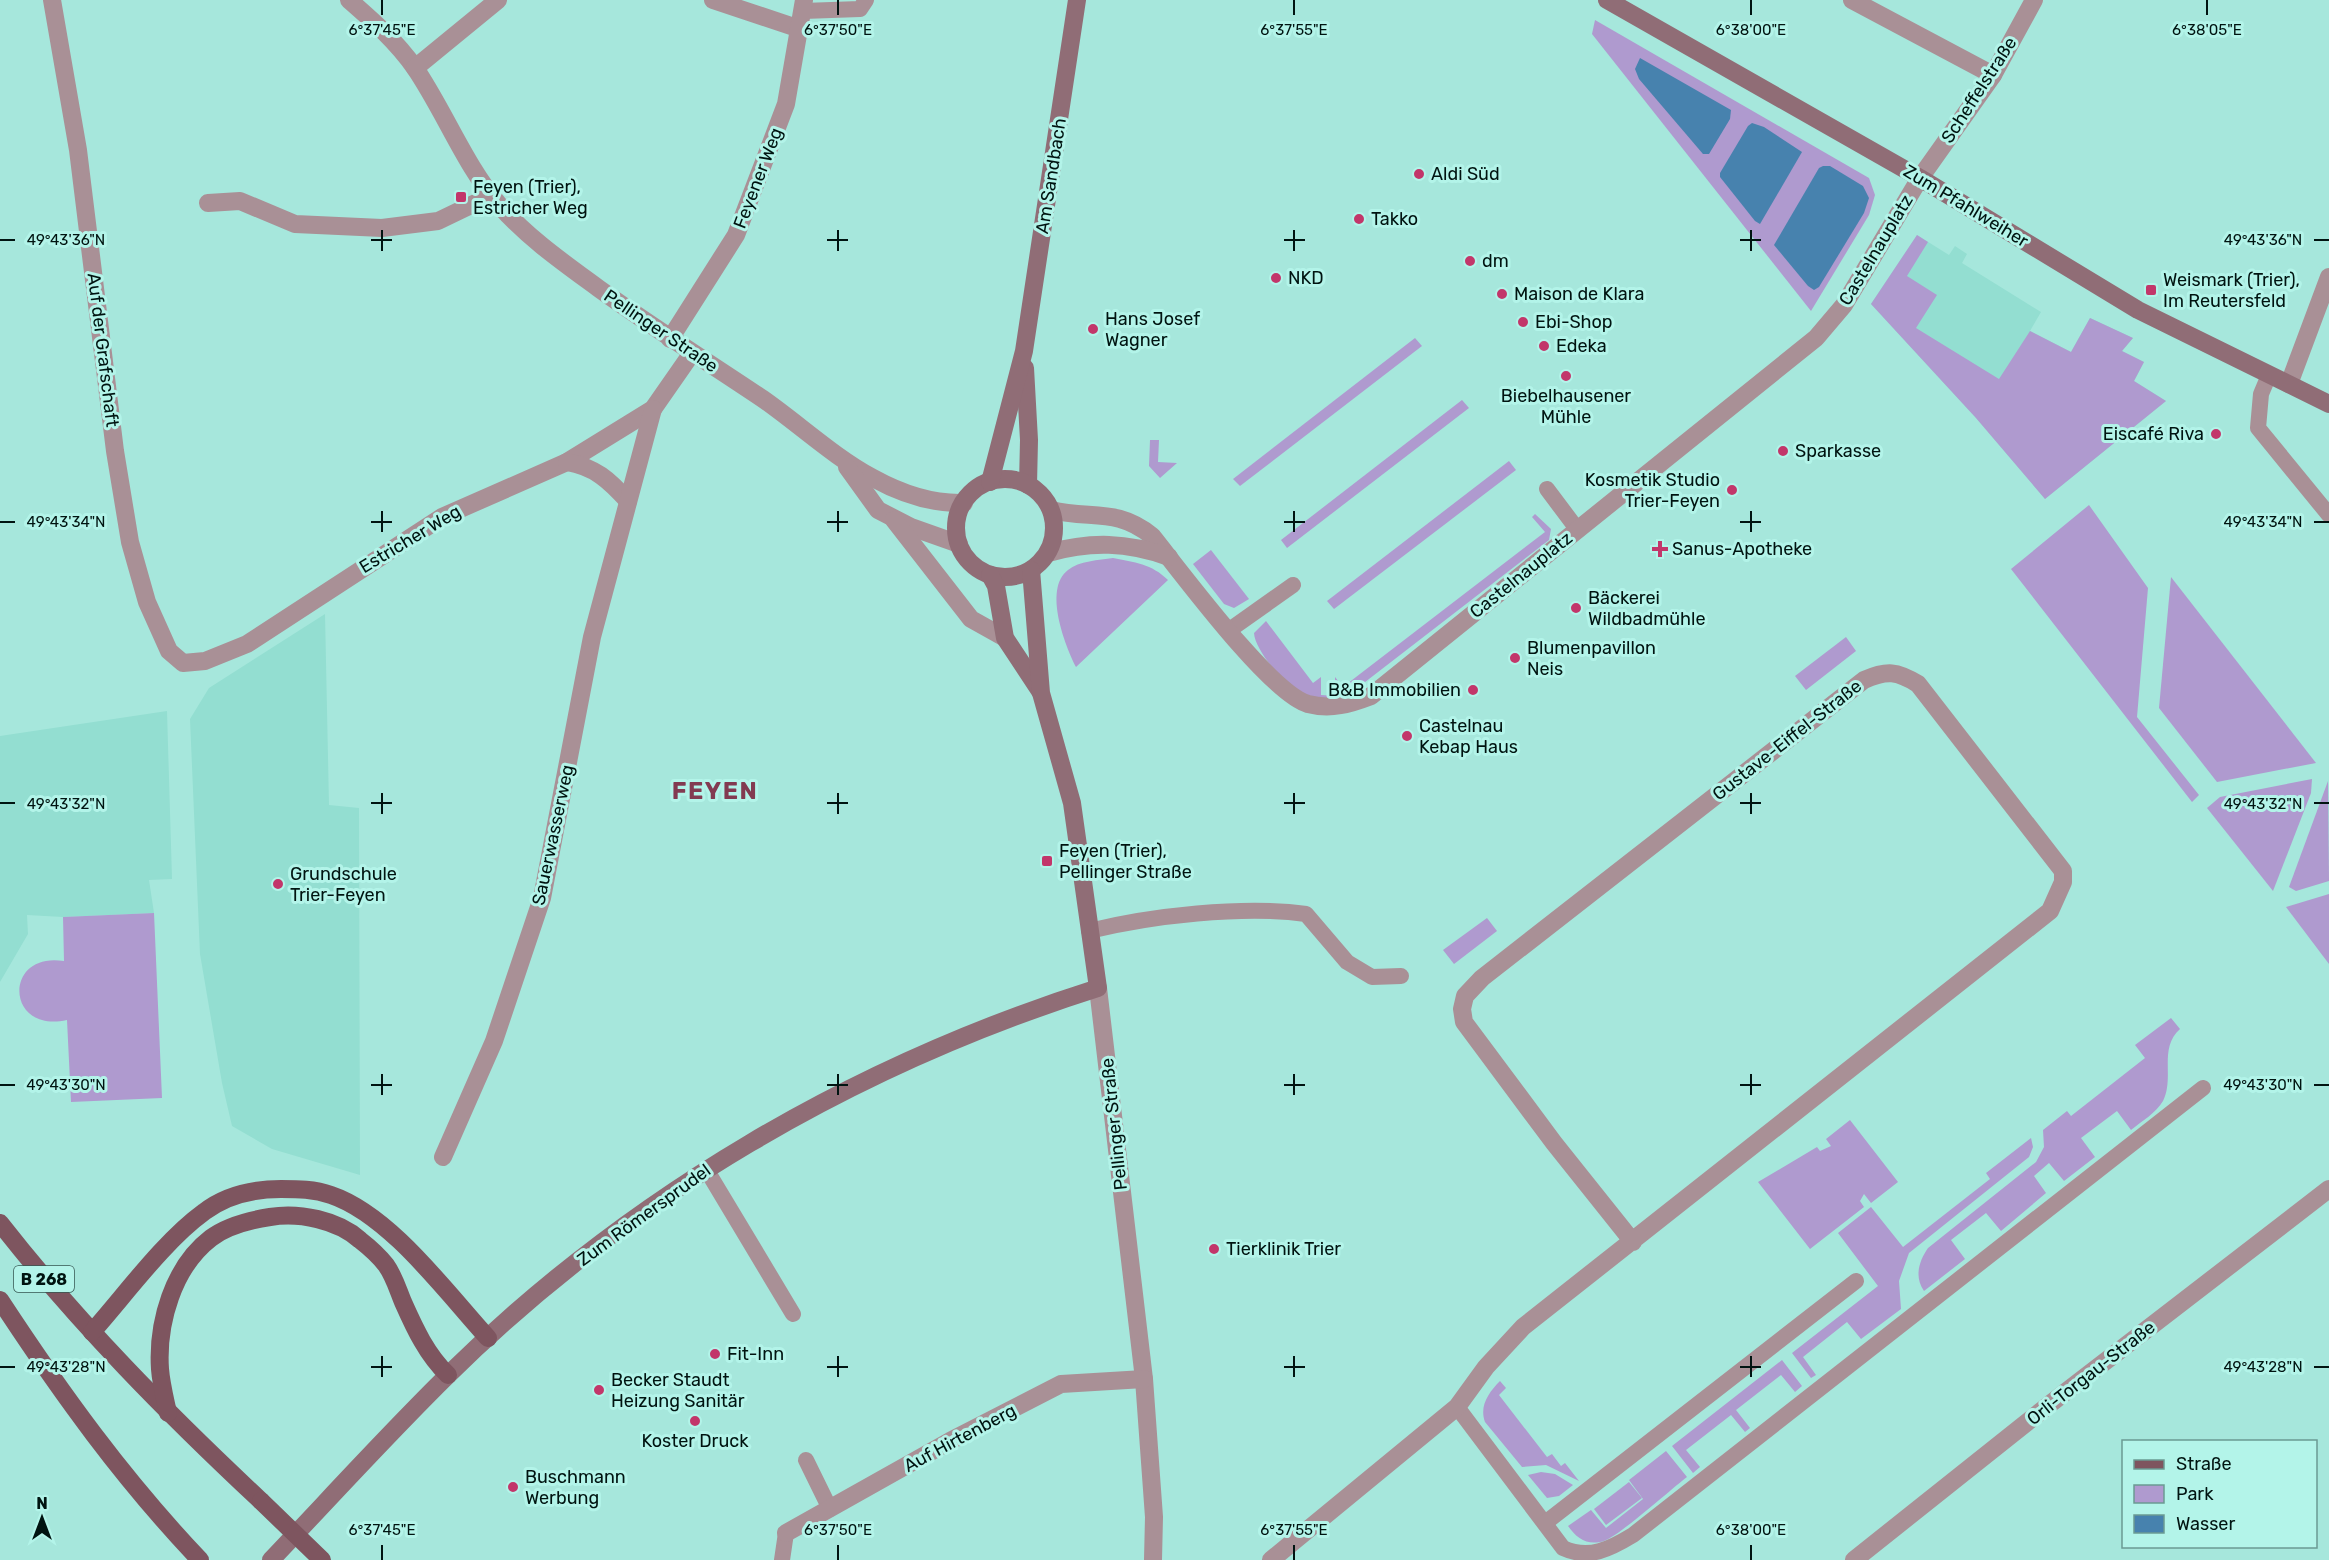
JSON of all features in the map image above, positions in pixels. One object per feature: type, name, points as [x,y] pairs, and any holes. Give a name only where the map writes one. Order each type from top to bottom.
[{"type":"main road","points":[[92,1332],[179,1233],[204,1211],[236,1194],[267,1189],[307,1189],[332,1195],[386,1228],[410,1250],[488,1338]]},
{"type":"main road","points":[[168,1413],[160,1369],[160,1337],[166,1308],[185,1267],[211,1238],[233,1227],[281,1215],[309,1218],[335,1225],[359,1238],[387,1266],[432,1360],[448,1375]]},
{"type":"main road","name":"B 268","points":[[0,1223],[42,1276],[168,1413],[322,1560]]},
{"type":"main road","points":[[0,1300],[97,1443],[132,1486],[200,1560]]},
{"type":"street","name":"Auf der Grafschaft","points":[[52,0],[78,150],[115,451],[130,542],[147,602],[158,625]]},
{"type":"street","name":"Pellinger Straße","points":[[349,0],[390,36],[415,68],[492,195],[558,259],[670,339],[781,412],[838,456],[873,478],[907,494],[946,503],[964,503]]},
{"type":"street","points":[[415,68],[498,0]]},
{"type":"street","points":[[713,0],[800,29]]},
{"type":"street","name":"Am Sandbach","points":[[990,482],[1024,351],[1077,0]]},
{"type":"street","name":"Zum Pfahlweiher","points":[[1607,0],[1920,178],[2138,310],[2329,404]]},
{"type":"street","points":[[1852,0],[1993,75]]},
{"type":"street","name":"Scheffelstraße","points":[[1920,178],[1993,75],[2034,0]]},
{"type":"street","name":"Feyener Weg","points":[[670,339],[736,235],[786,104],[803,5]]},
{"type":"street","name":"Castelnauplatz","points":[[1051,510],[1118,517],[1136,524],[1152,536],[1228,631],[1292,697],[1309,704],[1330,707],[1349,705],[1371,696],[1816,338],[1844,305],[1920,178]]},
{"type":"street","points":[[208,203],[240,201],[295,224],[382,228],[438,221],[492,195]]},
{"type":"street","points":[[2289,384],[2329,277]]},
{"type":"street","name":"Am Sandbach","points":[[1024,351],[1029,440],[1028,485]]},
{"type":"street","name":"Estricher Weg","points":[[158,625],[169,651],[183,663],[205,661],[247,644],[442,517],[567,462],[653,409],[692,353]]},
{"type":"street","name":"Sauerwasserweg","points":[[443,1157],[494,1041],[542,898],[592,637],[653,409]]},
{"type":"street","name":"Pellinger Straße","points":[[838,456],[878,510],[894,520],[959,543]]},
{"type":"street","points":[[567,462],[585,465],[607,478],[628,501]]},
{"type":"street","points":[[1016,481],[1028,485],[1045,500],[1051,510],[1054,532],[1048,553],[1031,570],[1018,576],[990,575],[976,568],[966,557],[959,543],[957,523],[964,503],[971,494],[990,482],[1016,481]]},
{"type":"street","name":"Pellinger Straße","points":[[894,520],[971,619],[1005,638]]},
{"type":"street","points":[[1048,553],[1073,546],[1119,543],[1169,557]]},
{"type":"street","name":"Pellinger Straße","points":[[1031,570],[1041,693],[1072,803],[1098,988],[1144,1379],[1154,1517],[1153,1560]]},
{"type":"street","name":"Pellinger Straße","points":[[990,575],[996,586],[1005,638],[1041,693]]},
{"type":"street","name":"Gustave-Eiffel-Straße","points":[[1271,1560],[1457,1407],[1486,1367],[1523,1327],[1633,1242],[2050,911],[2063,882],[2062,871],[1918,684],[1900,673],[1879,673],[1864,680],[1557,918],[1482,978],[1465,996],[1462,1009],[1464,1022],[1554,1143],[1633,1242]]},
{"type":"street","name":"Zum Römersprudel","points":[[271,1560],[448,1375],[488,1338],[601,1244],[706,1168],[779,1124],[864,1080],[1023,1012],[1098,988]]},
{"type":"street","name":"Orli-Torgau-Straße","points":[[1854,1560],[2050,1404],[2329,1189]]},
{"type":"street","name":"Auf Hirtenberg","points":[[786,1533],[1060,1384],[1144,1379]]},
{"type":"lane","points":[[803,5],[860,9],[866,0]]},
{"type":"lane","points":[[2269,375],[2261,394],[2258,428],[2329,515]]},
{"type":"lane","points":[[1547,489],[1577,529]]},
{"type":"lane","points":[[1228,631],[1293,585]]},
{"type":"lane","points":[[1089,931],[1147,920],[1275,909],[1306,914],[1347,962],[1372,977],[1401,976]]},
{"type":"lane","points":[[1457,1407],[1563,1548],[1575,1556],[1602,1554],[1633,1534],[2203,1088]]},
{"type":"lane","points":[[706,1168],[793,1314]]},
{"type":"lane","points":[[1545,1523],[1857,1281]]},
{"type":"lane","points":[[806,1460],[830,1509]]},
{"type":"lane","points":[[782,1560],[786,1533]]},
{"type":"shaded area","points":[[1917,235],[1949,255],[1955,246],[1967,254],[1962,263],[2041,312],[2030,331],[2071,352],[2090,318],[2133,338],[2122,351],[2144,362],[2134,381],[2166,401],[2045,499],[1976,418],[1871,304]]},
{"type":"shaded area","name":"Grundschule Trier-Feyen","points":[[325,614],[329,805],[359,808],[360,1175],[272,1149],[232,1126],[222,1083],[200,954],[190,719],[209,688]]},
{"type":"shaded area","points":[[167,711],[172,879],[149,880],[154,913],[63,917],[27,915],[28,934],[0,982],[0,736]]},
{"type":"green space","points":[[1595,20],[1869,178],[1875,195],[1869,215],[1811,311],[1592,34]]},
{"type":"green space","points":[[1917,235],[1928,242],[1907,276],[1937,295],[1916,328],[1999,379],[2030,331],[2071,352],[2090,318],[2133,338],[2122,351],[2144,362],[2134,381],[2166,401],[2045,499],[1976,418],[1871,304]]},
{"type":"green space","points":[[1415,338],[1422,346],[1240,486],[1233,479]]},
{"type":"green space","points":[[1462,400],[1469,408],[1287,548],[1281,540]]},
{"type":"green space","points":[[1150,440],[1159,440],[1158,462],[1177,463],[1160,478],[1149,466]]},
{"type":"green space","points":[[1509,461],[1516,470],[1334,609],[1327,601]]},
{"type":"green space","points":[[2089,505],[2148,588],[2137,717],[2199,795],[2192,802],[2011,569]]},
{"type":"green space","points":[[1535,514],[1551,529],[1549,540],[1347,696],[1319,699],[1302,695],[1275,671],[1260,650],[1254,633],[1266,621],[1313,683],[1321,677],[1321,695],[1335,696],[1335,677],[1343,687],[1545,532],[1532,517]]},
{"type":"green space","points":[[1211,550],[1249,599],[1234,608],[1224,604],[1193,564]]},
{"type":"green space","points":[[1113,558],[1149,567],[1168,580],[1076,667],[1058,617],[1057,590],[1068,570],[1089,561]]},
{"type":"green space","points":[[2171,577],[2316,763],[2217,782],[2159,708]]},
{"type":"green space","points":[[1846,637],[1856,651],[1806,690],[1795,676]]},
{"type":"green space","points":[[2312,779],[2311,793],[2273,891],[2207,808],[2220,797]]},
{"type":"green space","points":[[2328,781],[2329,881],[2296,891],[2289,887]]},
{"type":"green space","points":[[2329,894],[2329,964],[2286,907]]},
{"type":"green space","points":[[154,913],[162,1098],[71,1102],[67,1020],[47,1021],[32,1015],[23,1005],[19,992],[22,979],[30,968],[44,961],[64,961],[63,917]]},
{"type":"green space","points":[[1487,918],[1497,931],[1454,964],[1443,950]]},
{"type":"green space","points":[[2171,1018],[2180,1029],[2170,1045],[2166,1092],[2157,1109],[2131,1130],[2117,1111],[2081,1138],[2095,1157],[2064,1181],[2049,1163],[2034,1176],[2046,1193],[2001,1231],[1986,1213],[1951,1240],[1965,1259],[1924,1291],[1918,1275],[1922,1258],[1928,1248],[2036,1162],[2044,1147],[2043,1130],[2067,1111],[2071,1116],[2145,1058],[2135,1045]]},
{"type":"green space","points":[[1850,1120],[1898,1182],[1871,1203],[1864,1194],[1860,1201],[1864,1207],[1810,1249],[1758,1182],[1817,1147],[1820,1151],[1831,1146],[1826,1139]]},
{"type":"green space","points":[[2031,1138],[2033,1147],[2029,1157],[1909,1253],[1899,1281],[1901,1309],[1861,1339],[1847,1322],[1803,1357],[1816,1375],[1811,1378],[1792,1353],[1878,1286],[1838,1233],[1871,1207],[1903,1247],[1990,1179],[1986,1173]]},
{"type":"green space","points":[[1782,1360],[1802,1386],[1795,1392],[1781,1375],[1736,1410],[1750,1428],[1745,1432],[1731,1415],[1686,1450],[1700,1467],[1693,1473],[1672,1446]]},
{"type":"green space","points":[[1500,1381],[1506,1388],[1499,1395],[1547,1457],[1552,1454],[1561,1466],[1565,1463],[1579,1481],[1546,1465],[1522,1467],[1485,1422],[1484,1405]]},
{"type":"green space","points":[[1666,1451],[1687,1477],[1632,1522],[1604,1541],[1588,1542],[1571,1531],[1568,1526],[1591,1510],[1606,1528],[1643,1499],[1629,1480]]},
{"type":"green space","points":[[1541,1472],[1555,1474],[1573,1485],[1559,1496],[1547,1498],[1528,1475]]},
{"type":"green space","points":[[1629,1482],[1642,1498],[1606,1525],[1594,1509]]},
{"type":"water","points":[[1640,58],[1731,110],[1730,119],[1709,154],[1703,154],[1639,79],[1635,69]]},
{"type":"water","points":[[1752,123],[1764,127],[1802,152],[1760,224],[1755,221],[1720,177],[1720,173]]},
{"type":"water","points":[[1830,166],[1863,186],[1869,198],[1864,213],[1819,287],[1814,290],[1808,286],[1774,245],[1819,168]]},
{"type":"place","name":"Aldi Süd","points":[[1419,174]]},
{"type":"place","name":"Feyen (Trier), Estricher Weg","points":[[461,197]]},
{"type":"place","name":"Takko","points":[[1359,219]]},
{"type":"place","name":"dm","points":[[1470,261]]},
{"type":"place","name":"NKD","points":[[1276,278]]},
{"type":"place","name":"Weismark (Trier), Im Reutersfeld","points":[[2151,290]]},
{"type":"place","name":"Maison de Klara","points":[[1502,294]]},
{"type":"place","name":"Ebi-Shop","points":[[1523,322]]},
{"type":"place","name":"Hans Josef Wagner","points":[[1093,329]]},
{"type":"place","name":"Edeka","points":[[1544,346]]},
{"type":"place","name":"Biebelhausener Mühle","points":[[1566,376]]},
{"type":"place","name":"Eiscafé Riva","points":[[2216,434]]},
{"type":"place","name":"Sparkasse","points":[[1783,451]]},
{"type":"place","name":"Kosmetik Studio Trier-Feyen","points":[[1732,490]]},
{"type":"place","name":"Sanus-Apotheke","points":[[1660,549]]},
{"type":"place","name":"Bäckerei Wildbadmühle","points":[[1576,608]]},
{"type":"place","name":"Blumenpavillon Neis","points":[[1515,658]]},
{"type":"place","name":"B&B Immobilien","points":[[1473,690]]},
{"type":"place","name":"Castelnau Kebap Haus","points":[[1407,736]]},
{"type":"place","name":"Feyen (Trier), Pellinger Straße","points":[[1047,861]]},
{"type":"place","name":"Grundschule Trier-Feyen","points":[[278,884]]},
{"type":"place","name":"Tierklinik Trier","points":[[1214,1249]]},
{"type":"place","name":"Fit-Inn","points":[[715,1354]]},
{"type":"place","name":"Becker Staudt Heizung Sanitär","points":[[599,1390]]},
{"type":"place","name":"Koster Druck","points":[[695,1421]]},
{"type":"place","name":"Buschmann Werbung","points":[[513,1487]]},
{"type":"district","name":"FEYEN","points":[[715,791]]}]
